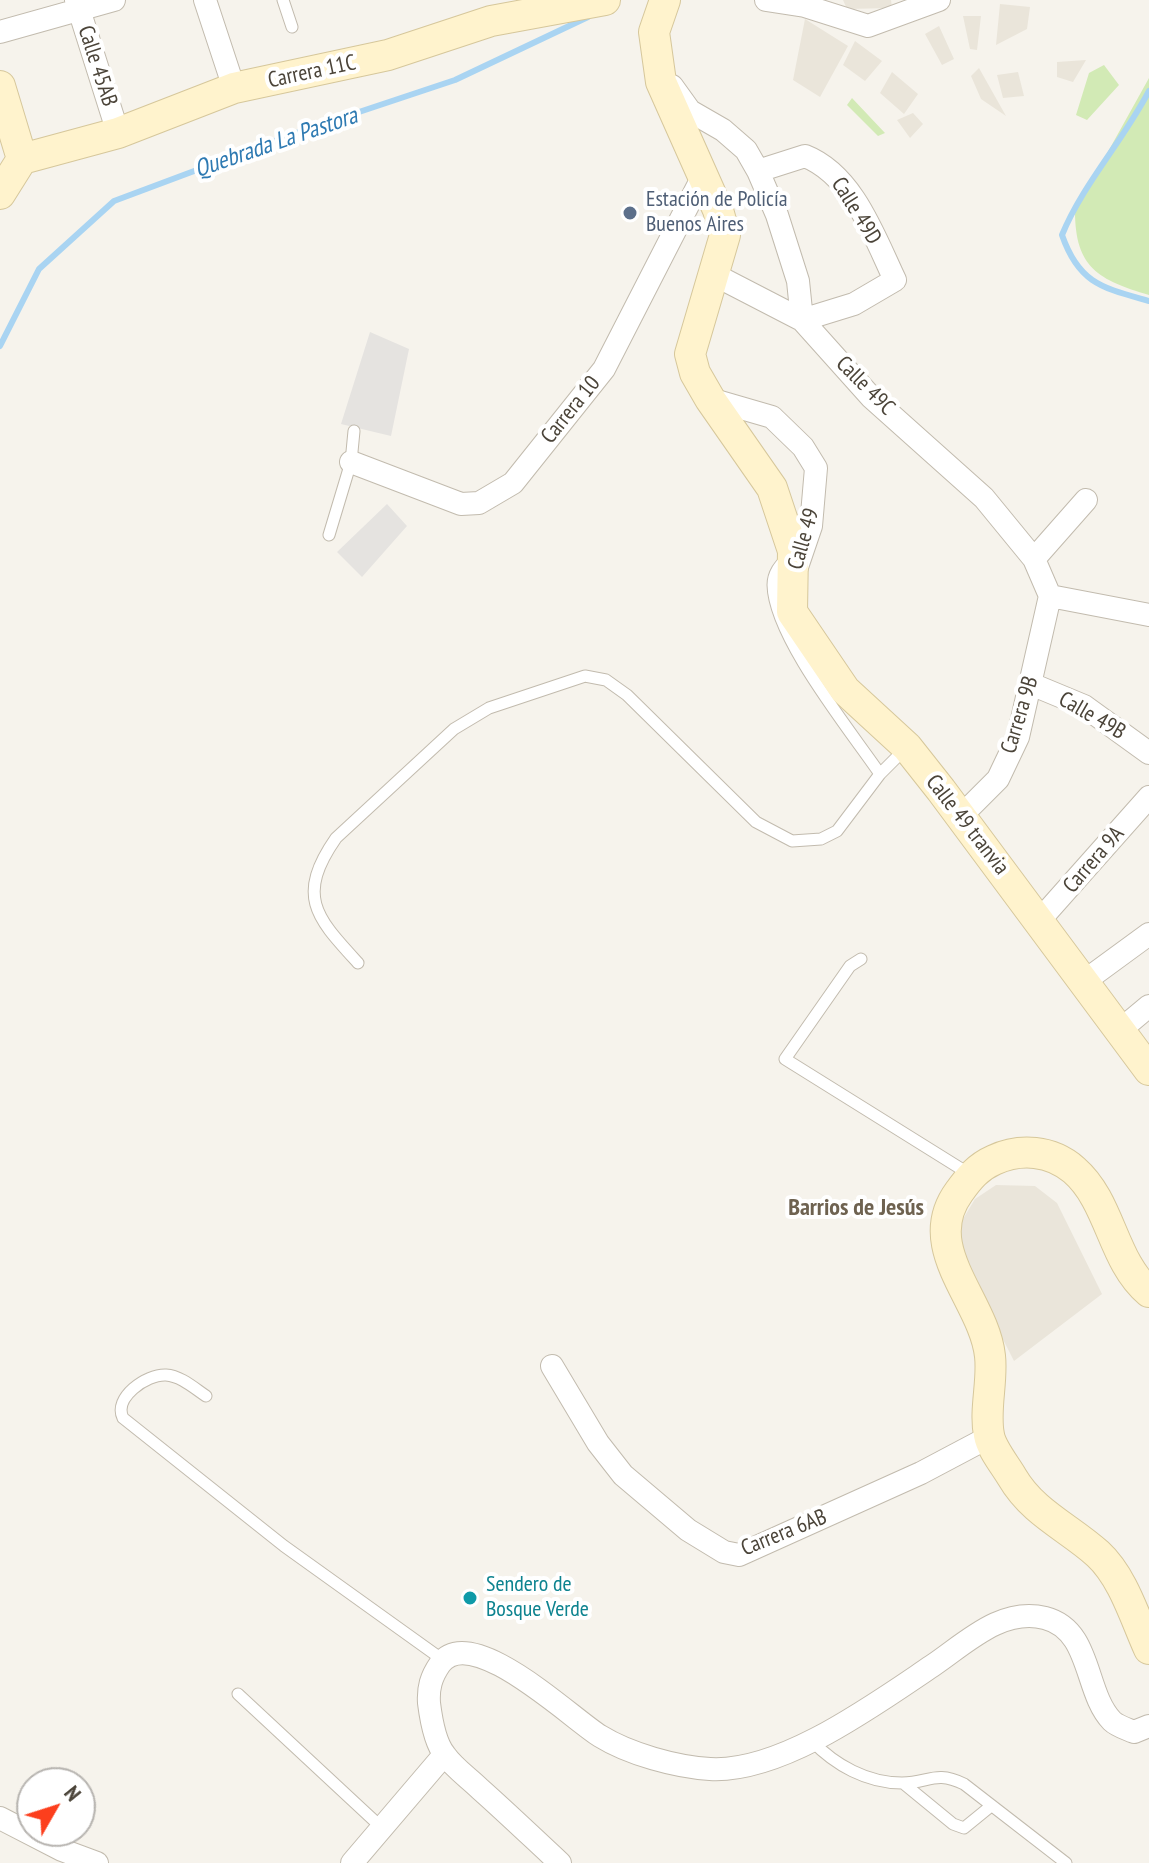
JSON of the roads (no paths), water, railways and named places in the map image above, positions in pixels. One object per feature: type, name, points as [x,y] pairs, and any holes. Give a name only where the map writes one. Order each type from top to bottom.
[{"type":"main road","name":"Carrera 11C","points":[[22,159],[118,133],[234,88],[388,55],[530,7],[605,0]]},
{"type":"main road","name":"Calle 49","points":[[665,0],[654,32],[661,82],[703,176],[725,235],[690,354],[695,373],[710,399],[772,488],[793,551],[791,584]]},
{"type":"main road","points":[[0,86],[22,159],[0,194]]},
{"type":"main road","name":"Calle 49 tranvia","points":[[791,584],[792,612],[845,690],[907,747],[1149,1070]]},
{"type":"main road","points":[[1141,1286],[1093,1195],[1074,1170],[1053,1157],[1032,1152],[1009,1153],[971,1175],[951,1203],[945,1225],[948,1258],[968,1295],[990,1355],[989,1437],[1026,1498],[1099,1555],[1114,1574],[1149,1649]]},
{"type":"street","points":[[0,32],[77,5],[114,0]]},
{"type":"street","points":[[205,0],[234,88]]},
{"type":"street","points":[[766,0],[805,6],[868,26],[939,0]]},
{"type":"street","name":"Calle 45AB","points":[[77,5],[118,133]]},
{"type":"street","points":[[661,82],[670,84],[690,111],[723,130],[746,150],[777,215],[798,281],[802,320]]},
{"type":"street","name":"Calle 49D","points":[[758,171],[805,156],[828,167],[865,217],[895,280],[854,304],[802,320]]},
{"type":"street","name":"Carrera 10","points":[[351,462],[461,504],[488,500],[513,483],[604,369],[703,176]]},
{"type":"street","points":[[713,274],[802,320]]},
{"type":"street","name":"Calle 49C","points":[[802,320],[871,397],[984,498],[1034,559],[1050,596]]},
{"type":"street","name":"Calle 49","points":[[710,399],[772,417],[803,447],[816,468],[811,526],[791,584]]},
{"type":"street","points":[[1034,559],[1086,500]]},
{"type":"street","points":[[1050,596],[1149,615]]},
{"type":"street","name":"Carrera 9B","points":[[960,817],[998,779],[1018,737],[1050,596]]},
{"type":"street","name":"Calle 49B","points":[[1031,684],[1084,706],[1149,753]]},
{"type":"street","name":"Carrera 9A","points":[[1038,922],[1149,797]]},
{"type":"street","points":[[1082,983],[1149,934]]},
{"type":"street","points":[[1119,1031],[1149,1006]]},
{"type":"street","name":"Carrera 6AB","points":[[552,1366],[598,1443],[623,1475],[688,1530],[724,1552],[739,1555],[909,1478],[989,1437]]},
{"type":"street","points":[[560,1863],[444,1755],[429,1703],[430,1680],[443,1660],[459,1654],[484,1657],[520,1677],[601,1737],[656,1758],[709,1769],[749,1766],[812,1741],[987,1628],[1028,1616],[1047,1618],[1067,1631],[1084,1658],[1099,1700],[1113,1722],[1134,1732],[1149,1726]]},
{"type":"street","points":[[352,1863],[444,1755]]},
{"type":"street","points":[[0,1818],[62,1850],[97,1863]]},
{"type":"lane","points":[[283,0],[292,27]]},
{"type":"lane","points":[[329,535],[351,462],[354,431]]},
{"type":"lane","points":[[793,551],[777,568],[773,585],[791,643],[880,774]]},
{"type":"lane","points":[[358,963],[321,923],[316,912],[314,894],[326,852],[336,838],[454,729],[489,708],[585,676],[606,680],[680,744],[756,822],[792,841],[821,839],[837,831],[880,774],[907,747]]},
{"type":"lane","points":[[861,959],[850,966],[785,1059],[971,1175]]},
{"type":"lane","points":[[206,1396],[179,1378],[164,1374],[149,1378],[121,1401],[119,1410],[123,1418],[284,1546],[443,1660]]},
{"type":"lane","points":[[238,1694],[381,1827]]},
{"type":"lane","points":[[812,1741],[829,1759],[851,1771],[903,1783],[947,1776],[1066,1863]]},
{"type":"lane","points":[[903,1783],[953,1824],[964,1828],[991,1806]]},
{"type":"waterway","name":"Quebrada La Pastora","points":[[0,346],[39,269],[114,201],[293,134],[455,80],[588,17]]},
{"type":"waterway","points":[[1149,91],[1081,198],[1062,235],[1076,264],[1095,282],[1149,301]]},
{"type":"place","name":"Estación de Policía Buenos Aires","points":[[630,213]]},
{"type":"place","name":"Sendero de Bosque Verde","points":[[470,1598]]},
{"type":"district","name":"Barrios de Jesús","points":[[856,1208]]}]
